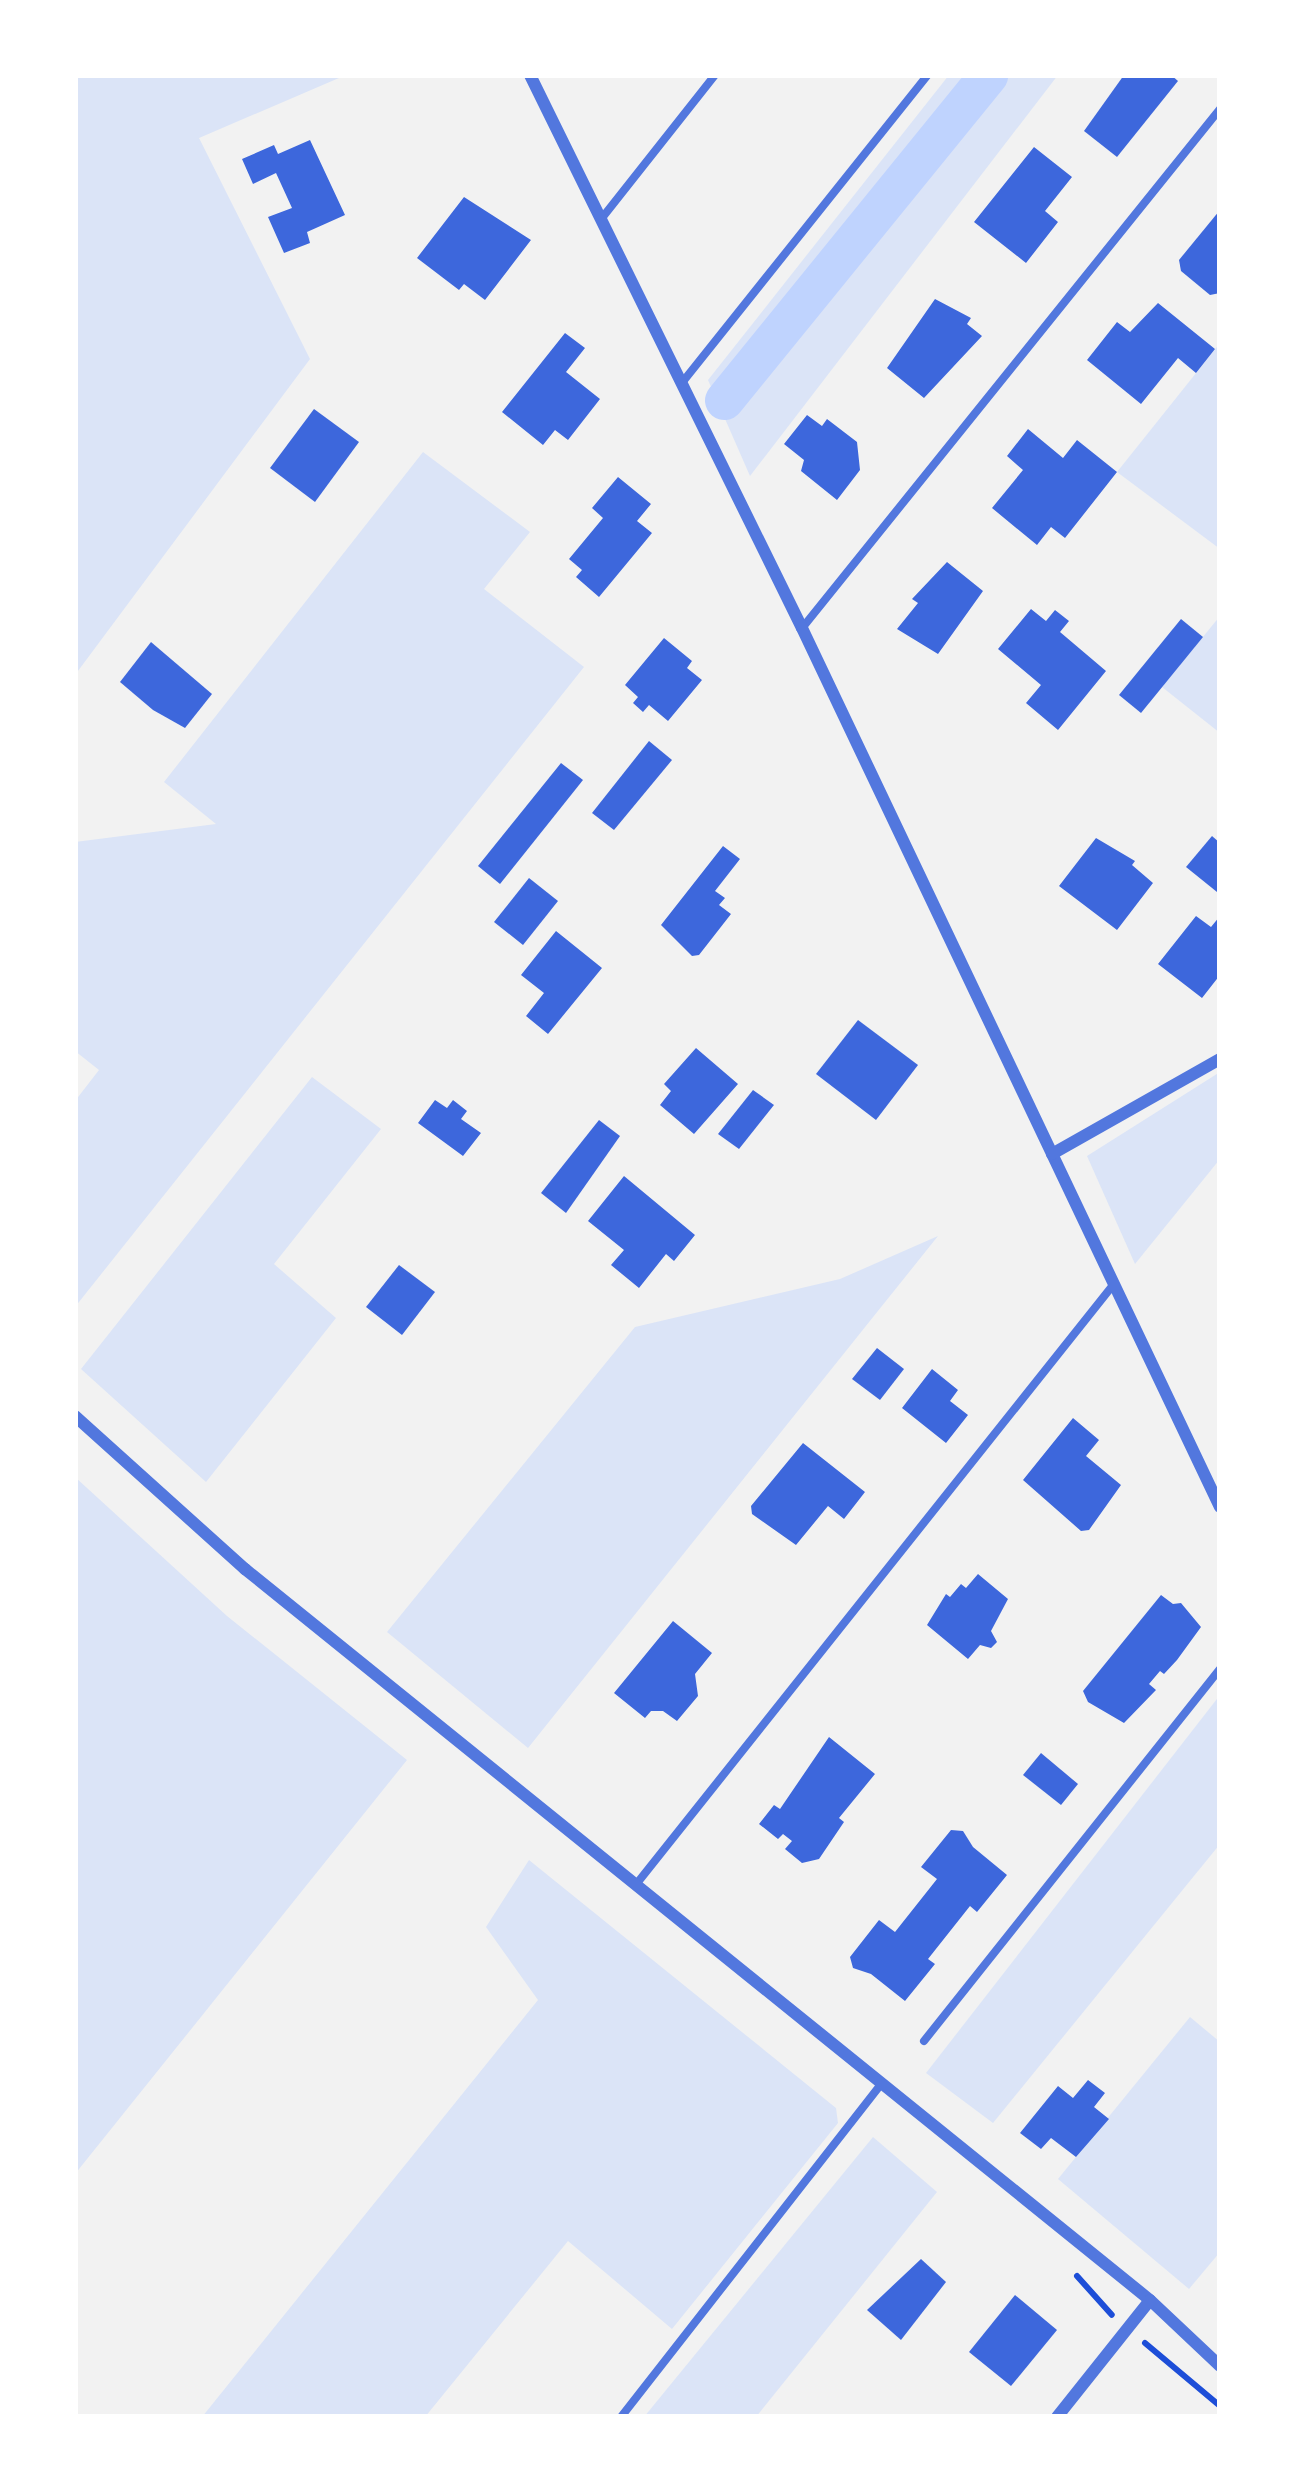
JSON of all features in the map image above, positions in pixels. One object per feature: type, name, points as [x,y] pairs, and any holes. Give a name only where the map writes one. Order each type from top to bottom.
[{"type":"street","points":[[530,75],[802,628],[1220,1507]]},
{"type":"street","points":[[1052,1154],[1220,1058]]},
{"type":"street","points":[[75,1415],[245,1569],[1150,2300],[1220,2366]]},
{"type":"street","points":[[1057,2417],[1150,2300]]},
{"type":"lane","points":[[602,218],[716,75]]},
{"type":"lane","points":[[680,385],[928,75]]},
{"type":"lane","points":[[802,628],[1220,110]]},
{"type":"lane","points":[[638,1882],[1114,1283]]},
{"type":"lane","points":[[924,2041],[1220,1669]]},
{"type":"lane","points":[[621,2417],[881,2084]]},
{"type":"path","points":[[1128,2328],[1220,2406]]},
{"type":"shaded area","points":[[75,75],[346,75],[199,138],[310,359],[75,675]]},
{"type":"shaded area","points":[[949,75],[1058,75],[750,476],[708,380]]},
{"type":"shaded area","points":[[1220,343],[1220,549],[1117,472]]},
{"type":"shaded area","points":[[423,452],[530,532],[484,589],[584,667],[75,1307],[75,1101],[99,1070],[75,1051],[75,842],[216,824],[164,782]]},
{"type":"shaded area","points":[[1220,616],[1220,733],[1162,687]]},
{"type":"shaded area","points":[[1220,1072],[1220,1159],[1135,1264],[1087,1156]]},
{"type":"shaded area","points":[[312,1077],[381,1129],[274,1264],[336,1318],[206,1482],[81,1369]]},
{"type":"shaded area","points":[[938,1236],[528,1748],[387,1632],[635,1327],[840,1279]]},
{"type":"shaded area","points":[[75,1477],[227,1616],[407,1760],[75,2174]]},
{"type":"shaded area","points":[[1220,1695],[1220,1844],[993,2123],[926,2073]]},
{"type":"shaded area","points":[[529,1860],[836,2108],[838,2123],[672,2329],[568,2241],[425,2417],[202,2417],[538,2000],[486,1927]]},
{"type":"shaded area","points":[[1190,2017],[1220,2042],[1220,2252],[1189,2289],[1058,2179]]},
{"type":"shaded area","points":[[873,2137],[937,2192],[756,2417],[644,2417]]},
{"type":"building","points":[[1124,75],[1171,75],[1178,81],[1117,157],[1084,131]]},
{"type":"building","points":[[310,140],[345,215],[307,232],[310,243],[284,253],[268,217],[292,208],[276,173],[253,184],[242,159],[274,145],[278,154]]},
{"type":"building","points":[[1034,147],[1072,177],[1045,211],[1058,222],[1026,263],[974,222]]},
{"type":"building","points":[[464,197],[531,240],[485,300],[464,284],[459,290],[417,258]]},
{"type":"building","points":[[1220,210],[1220,293],[1210,295],[1181,271],[1179,260]]},
{"type":"building","points":[[935,299],[971,318],[967,324],[982,336],[924,398],[887,368]]},
{"type":"building","points":[[1158,303],[1215,349],[1196,373],[1178,358],[1141,404],[1087,360],[1117,322],[1130,332]]},
{"type":"building","points":[[565,333],[585,348],[566,372],[600,399],[568,440],[555,430],[543,445],[502,412]]},
{"type":"building","points":[[314,409],[359,442],[315,502],[270,468]]},
{"type":"building","points":[[807,415],[822,426],[827,419],[857,442],[860,470],[837,500],[801,471],[804,460],[784,444]]},
{"type":"building","points":[[1028,429],[1063,458],[1077,440],[1117,472],[1065,538],[1051,527],[1037,545],[992,508],[1023,470],[1007,456]]},
{"type":"building","points":[[618,477],[651,504],[637,521],[652,533],[599,597],[576,577],[582,570],[569,559],[603,518],[592,508]]},
{"type":"building","points":[[947,562],[983,591],[938,654],[897,629],[918,603],[912,599]]},
{"type":"building","points":[[1031,609],[1046,621],[1055,610],[1069,621],[1060,632],[1106,671],[1058,730],[1026,703],[1041,685],[998,649]]},
{"type":"building","points":[[1181,619],[1203,637],[1141,713],[1119,695]]},
{"type":"building","points":[[664,638],[692,661],[687,668],[702,680],[668,721],[649,705],[643,712],[633,703],[638,697],[625,685]]},
{"type":"building","points":[[151,642],[212,694],[185,728],[153,710],[120,682]]},
{"type":"building","points":[[649,741],[672,760],[614,830],[592,813]]},
{"type":"building","points":[[561,763],[583,780],[500,884],[478,866]]},
{"type":"building","points":[[1212,836],[1220,843],[1217,892],[1186,867]]},
{"type":"building","points":[[1096,838],[1135,861],[1132,865],[1153,883],[1117,930],[1059,886]]},
{"type":"building","points":[[723,846],[740,859],[715,891],[725,898],[719,905],[731,914],[699,955],[692,956],[661,925]]},
{"type":"building","points":[[529,878],[558,901],[523,945],[494,922]]},
{"type":"building","points":[[1196,916],[1211,927],[1220,916],[1220,975],[1202,998],[1158,964]]},
{"type":"building","points":[[556,931],[602,968],[548,1034],[526,1016],[544,993],[521,975]]},
{"type":"building","points":[[858,1020],[918,1065],[876,1120],[816,1074]]},
{"type":"building","points":[[696,1048],[738,1084],[694,1134],[660,1105],[671,1091],[664,1084]]},
{"type":"building","points":[[753,1090],[774,1105],[739,1149],[718,1134]]},
{"type":"building","points":[[435,1100],[447,1108],[453,1100],[467,1111],[461,1119],[481,1133],[463,1156],[418,1123]]},
{"type":"building","points":[[599,1120],[620,1136],[566,1213],[541,1193]]},
{"type":"building","points":[[624,1176],[695,1235],[674,1261],[666,1254],[639,1288],[611,1265],[624,1250],[588,1221]]},
{"type":"building","points":[[399,1265],[435,1292],[402,1335],[366,1307]]},
{"type":"building","points":[[877,1348],[904,1369],[880,1400],[852,1379]]},
{"type":"building","points":[[932,1369],[958,1390],[950,1401],[968,1415],[946,1443],[902,1408]]},
{"type":"building","points":[[1073,1418],[1099,1440],[1086,1456],[1121,1485],[1089,1530],[1081,1531],[1023,1480]]},
{"type":"building","points":[[803,1443],[865,1492],[844,1519],[828,1506],[796,1545],[752,1514],[751,1506]]},
{"type":"building","points":[[978,1574],[1008,1599],[991,1631],[997,1642],[991,1648],[980,1645],[968,1659],[927,1625],[946,1594],[950,1597],[961,1584],[966,1588]]},
{"type":"building","points":[[1161,1595],[1173,1604],[1181,1603],[1201,1627],[1177,1660],[1149,1684],[1156,1690],[1124,1723],[1088,1702],[1083,1691]]},
{"type":"building","points":[[673,1621],[712,1653],[695,1674],[698,1696],[677,1721],[663,1711],[651,1711],[645,1718],[614,1693]]},
{"type":"building","points":[[829,1737],[875,1774],[839,1818],[844,1822],[819,1859],[802,1863],[785,1849],[792,1841],[783,1834],[778,1839],[759,1824],[774,1805],[780,1809]]},
{"type":"building","points":[[1041,1753],[1078,1784],[1061,1805],[1023,1775]]},
{"type":"building","points":[[951,1830],[963,1831],[973,1847],[1007,1875],[977,1912],[970,1906],[928,1959],[935,1964],[905,2001],[871,1974],[853,1968],[850,1957],[879,1920],[895,1932],[937,1879],[921,1867]]},
{"type":"building","points":[[1088,2080],[1105,2093],[1094,2107],[1109,2119],[1076,2157],[1051,2138],[1041,2149],[1020,2133],[1058,2086],[1073,2098]]},
{"type":"building","points":[[921,2259],[946,2282],[901,2340],[867,2310]]},
{"type":"building","points":[[1015,2295],[1057,2330],[1011,2386],[969,2352]]},
{"type":"waterway","points":[[724,400],[988,75]]}]
